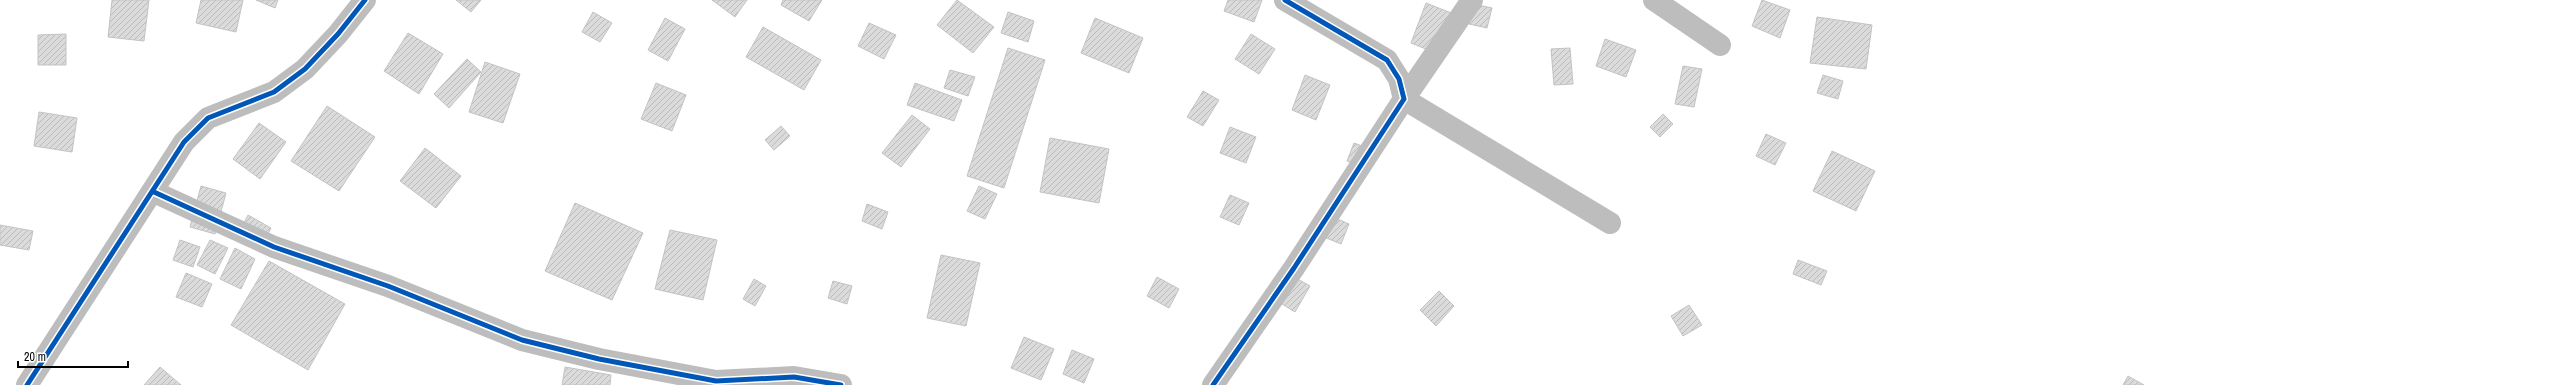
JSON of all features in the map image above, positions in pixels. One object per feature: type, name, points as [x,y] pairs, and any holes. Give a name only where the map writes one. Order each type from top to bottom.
[{"type":"street","points":[[27,385],[154,192],[184,142],[208,118],[274,92],[305,70],[338,34],[364,0]]},
{"type":"street","points":[[1285,0],[1387,60],[1399,78],[1404,99],[1610,223]]},
{"type":"street","points":[[1213,385],[1294,268],[1404,99],[1472,0]]},
{"type":"street","points":[[1654,0],[1720,45]]},
{"type":"street","points":[[154,192],[274,247],[388,286],[522,340],[599,359],[716,380],[794,377],[841,385]]},
{"type":"building","points":[[112,0],[149,0],[144,41],[108,37]]},
{"type":"building","points":[[201,0],[243,0],[236,32],[196,23]]},
{"type":"building","points":[[256,0],[278,0],[275,8]]},
{"type":"building","points":[[456,0],[481,0],[471,12]]},
{"type":"building","points":[[712,0],[747,0],[735,17]]},
{"type":"building","points":[[783,0],[822,0],[809,21],[781,5]]},
{"type":"building","points":[[957,0],[994,27],[973,53],[937,25]]},
{"type":"building","points":[[1228,0],[1262,0],[1254,22],[1224,11]]},
{"type":"building","points":[[1762,0],[1790,10],[1780,38],[1752,26]]},
{"type":"building","points":[[1426,3],[1459,16],[1443,56],[1411,43]]},
{"type":"building","points":[[1474,4],[1492,8],[1487,28],[1469,24]]},
{"type":"building","points":[[593,12],[612,23],[600,42],[582,32]]},
{"type":"building","points":[[1008,12],[1034,21],[1028,42],[1001,33]]},
{"type":"building","points":[[1817,17],[1872,25],[1866,69],[1810,63]]},
{"type":"building","points":[[665,18],[685,29],[668,61],[648,50]]},
{"type":"building","points":[[1095,18],[1143,38],[1129,73],[1081,53]]},
{"type":"building","points":[[869,23],[896,35],[884,59],[858,46]]},
{"type":"building","points":[[763,27],[821,60],[804,90],[746,57]]},
{"type":"building","points":[[408,33],[443,54],[419,94],[384,71]]},
{"type":"building","points":[[66,34],[66,65],[38,65],[38,35]]},
{"type":"building","points":[[1251,34],[1275,49],[1259,74],[1235,59]]},
{"type":"building","points":[[1605,39],[1636,50],[1626,77],[1596,66]]},
{"type":"building","points":[[1008,48],[1045,60],[1004,188],[967,176]]},
{"type":"building","points":[[1570,48],[1573,84],[1554,85],[1551,49]]},
{"type":"building","points":[[467,59],[481,72],[449,108],[434,94]]},
{"type":"building","points":[[485,62],[520,74],[503,123],[469,112]]},
{"type":"building","points":[[1683,66],[1702,69],[1694,107],[1675,104]]},
{"type":"building","points":[[950,70],[975,77],[968,96],[944,88]]},
{"type":"building","points":[[1305,75],[1330,85],[1316,120],[1292,110]]},
{"type":"building","points":[[1823,75],[1843,81],[1838,99],[1817,93]]},
{"type":"building","points":[[656,83],[686,95],[672,131],[641,119]]},
{"type":"building","points":[[915,83],[962,100],[954,121],[907,105]]},
{"type":"building","points":[[1203,91],[1219,100],[1203,126],[1187,117]]},
{"type":"building","points":[[327,106],[375,137],[339,191],[291,161]]},
{"type":"building","points":[[39,112],[77,118],[72,152],[34,146]]},
{"type":"building","points":[[1663,114],[1673,124],[1660,137],[1650,127]]},
{"type":"building","points":[[912,115],[930,129],[901,167],[882,153]]},
{"type":"building","points":[[259,123],[286,142],[260,179],[233,159]]},
{"type":"building","points":[[781,126],[790,136],[774,150],[765,140]]},
{"type":"building","points":[[1230,127],[1256,137],[1246,163],[1220,153]]},
{"type":"building","points":[[1766,134],[1786,143],[1775,165],[1756,156]]},
{"type":"building","points":[[1050,138],[1109,149],[1099,203],[1040,192]]},
{"type":"building","points":[[1354,143],[1365,147],[1358,165],[1347,161]]},
{"type":"building","points":[[425,148],[461,176],[436,208],[400,181]]},
{"type":"building","points":[[1832,151],[1875,171],[1856,211],[1813,191]]},
{"type":"building","points":[[201,186],[226,193],[215,234],[190,227]]},
{"type":"building","points":[[979,186],[997,194],[985,219],[967,211]]},
{"type":"building","points":[[1230,195],[1249,203],[1239,225],[1220,217]]},
{"type":"building","points":[[575,203],[643,233],[612,300],[545,271]]},
{"type":"building","points":[[867,204],[888,212],[882,229],[862,221]]},
{"type":"building","points":[[248,215],[271,228],[260,250],[236,238]]},
{"type":"building","points":[[1333,217],[1349,224],[1341,244],[1324,237]]},
{"type":"building","points":[[0,225],[33,231],[29,250],[0,245]]},
{"type":"building","points":[[670,230],[717,240],[703,300],[655,289]]},
{"type":"building","points":[[180,240],[200,247],[193,267],[173,260]]},
{"type":"building","points":[[210,240],[228,248],[215,274],[197,265]]},
{"type":"building","points":[[235,248],[255,259],[241,289],[220,279]]},
{"type":"building","points":[[941,255],[980,263],[966,326],[927,318]]},
{"type":"building","points":[[1798,260],[1827,271],[1821,285],[1793,274]]},
{"type":"building","points":[[269,261],[345,304],[308,370],[231,325]]},
{"type":"building","points":[[186,273],[212,284],[202,307],[176,297]]},
{"type":"building","points":[[1157,277],[1179,289],[1169,308],[1147,296]]},
{"type":"building","points":[[1296,278],[1310,286],[1295,312],[1282,304]]},
{"type":"building","points":[[754,279],[766,286],[755,306],[743,299]]},
{"type":"building","points":[[833,281],[852,286],[847,304],[828,298]]},
{"type":"building","points":[[1439,291],[1454,306],[1436,326],[1420,310]]},
{"type":"building","points":[[1689,305],[1702,325],[1683,336],[1671,316]]},
{"type":"building","points":[[1024,337],[1054,349],[1041,380],[1011,368]]},
{"type":"building","points":[[1072,350],[1094,359],[1084,383],[1063,374]]},
{"type":"building","points":[[160,367],[181,385],[144,385]]},
{"type":"building","points":[[565,367],[611,375],[610,385],[562,385]]},
{"type":"building","points":[[2128,376],[2144,385],[2123,385]]},
{"type":"cycle path","points":[[27,385],[184,142],[208,118],[274,92],[305,69],[338,34],[365,0]]},
{"type":"cycle path","points":[[1213,385],[1294,268],[1404,99],[1399,79],[1387,60],[1285,0]]},
{"type":"cycle path","points":[[154,192],[274,247],[388,286],[522,340],[599,359],[716,381],[794,377],[841,385]]}]
